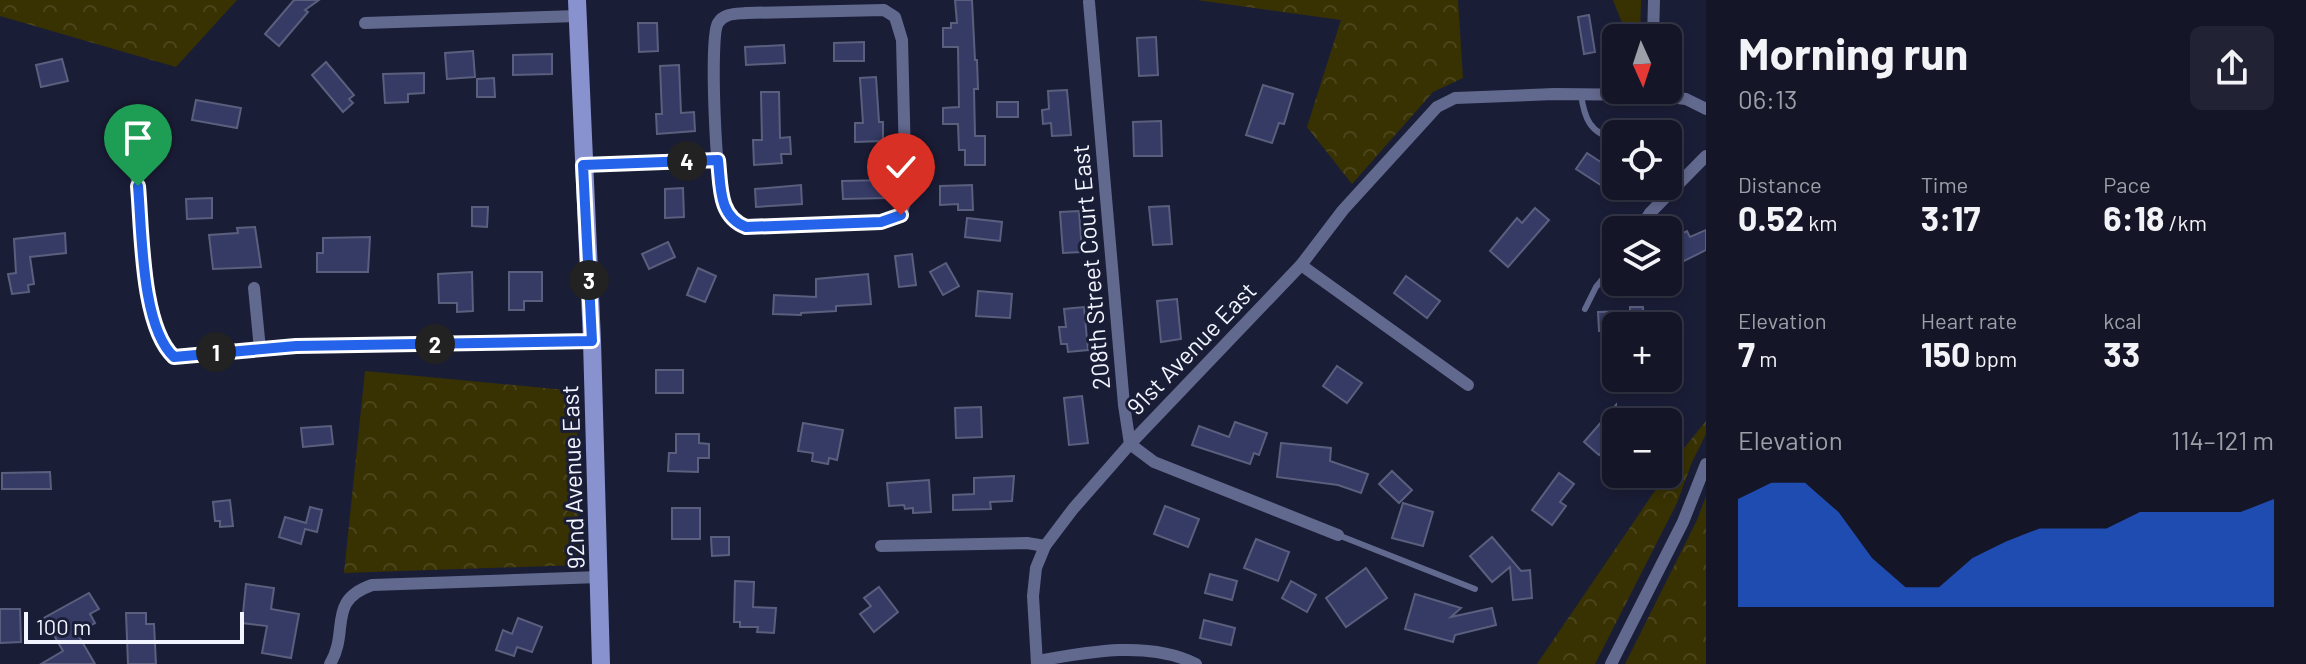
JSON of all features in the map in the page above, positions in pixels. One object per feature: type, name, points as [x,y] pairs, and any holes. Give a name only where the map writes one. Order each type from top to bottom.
[{"type":"street","points":[[1653,24],[1654,0]]},
{"type":"street","name":"208th Street Court East","points":[[1089,2],[1130,444]]},
{"type":"street","points":[[365,23],[577,8]]},
{"type":"street","name":"92nd Avenue East","points":[[577,8],[592,341],[601,664]]},
{"type":"street","points":[[884,10],[892,13],[902,40],[906,199],[901,215],[881,222],[746,227],[735,223],[724,208],[718,160],[714,32],[721,19],[746,13],[884,10]]},
{"type":"street","points":[[1581,94],[1602,93]]},
{"type":"street","name":"91st Avenue East","points":[[1037,663],[1033,596],[1036,568],[1045,546],[1130,444],[1301,265],[1343,210],[1425,118],[1455,98],[1581,94]]},
{"type":"street","points":[[1682,98],[1706,109]]},
{"type":"street","points":[[133,143],[152,312],[162,341],[174,357],[260,349],[592,341]]},
{"type":"street","points":[[1648,216],[1706,156]]},
{"type":"street","points":[[583,165],[718,160]]},
{"type":"street","points":[[1301,265],[1468,385]]},
{"type":"street","points":[[254,288],[260,349]]},
{"type":"street","points":[[1130,444],[1154,462],[1338,535]]},
{"type":"street","points":[[1611,664],[1683,522],[1706,464]]},
{"type":"street","points":[[881,546],[1027,543],[1045,546]]},
{"type":"street","points":[[330,664],[338,645],[347,599],[357,590],[372,585],[599,577]]},
{"type":"street","points":[[1037,663],[1071,655],[1141,650],[1170,654],[1196,664]]},
{"type":"lane","points":[[1581,94],[1583,112],[1591,128],[1602,135]]},
{"type":"lane","points":[[1585,309],[1602,280]]},
{"type":"lane","points":[[1338,535],[1475,589]]},
{"type":"green space","points":[[0,0],[237,0],[176,67],[0,16]]},
{"type":"green space","points":[[1197,0],[1458,0],[1463,78],[1433,92],[1352,184],[1307,127],[1341,20]]},
{"type":"green space","points":[[1613,0],[1641,0],[1640,24],[1622,24]]},
{"type":"green space","points":[[365,371],[577,391],[579,565],[344,573]]},
{"type":"green space","points":[[1706,421],[1706,434],[1677,503],[1595,664],[1537,664],[1657,488],[1682,488],[1684,448]]},
{"type":"green space","points":[[1706,496],[1706,664],[1625,664],[1697,520]]},
{"type":"building","points":[[294,0],[319,0],[305,10],[308,12],[279,46],[265,34]]},
{"type":"building","points":[[955,0],[972,0],[978,89],[974,89],[975,136],[985,136],[985,165],[965,165],[965,150],[959,150],[958,124],[943,124],[943,108],[959,107],[958,47],[943,47],[943,28],[951,28],[951,23],[957,23]]},
{"type":"building","points":[[1589,15],[1595,52],[1584,54],[1578,17]]},
{"type":"building","points":[[638,23],[657,23],[658,51],[639,52]]},
{"type":"building","points":[[1156,37],[1158,75],[1139,76],[1137,38]]},
{"type":"building","points":[[864,42],[864,61],[834,61],[834,43]]},
{"type":"building","points":[[784,45],[785,63],[746,65],[745,47]]},
{"type":"building","points":[[473,51],[475,77],[447,79],[445,53]]},
{"type":"building","points":[[552,54],[552,74],[513,75],[513,55]]},
{"type":"building","points":[[62,59],[68,81],[41,87],[36,65]]},
{"type":"building","points":[[326,62],[354,95],[349,99],[353,103],[343,112],[312,75]]},
{"type":"building","points":[[679,65],[681,113],[694,112],[695,131],[657,134],[656,114],[662,114],[660,66]]},
{"type":"building","points":[[424,73],[424,93],[408,94],[408,102],[385,103],[383,74]]},
{"type":"building","points":[[876,77],[883,141],[855,142],[855,123],[863,123],[860,78]]},
{"type":"building","points":[[494,78],[495,97],[477,97],[477,79]]},
{"type":"building","points":[[1263,85],[1293,94],[1284,124],[1279,123],[1272,143],[1246,135]]},
{"type":"building","points":[[1067,90],[1071,135],[1052,136],[1051,123],[1043,124],[1042,110],[1049,109],[1048,91]]},
{"type":"building","points":[[761,92],[779,92],[780,138],[790,137],[791,154],[781,154],[782,163],[754,165],[753,140],[762,140]]},
{"type":"building","points":[[196,100],[241,108],[237,128],[192,120]]},
{"type":"building","points":[[997,102],[1018,102],[1018,117],[997,117]]},
{"type":"building","points":[[1161,121],[1162,156],[1134,156],[1133,122]]},
{"type":"building","points":[[1587,153],[1602,163],[1602,186],[1576,169]]},
{"type":"building","points":[[888,180],[888,198],[843,199],[842,181]]},
{"type":"building","points":[[801,185],[802,204],[756,207],[755,189]]},
{"type":"building","points":[[972,185],[973,210],[958,210],[958,204],[940,205],[940,186]]},
{"type":"building","points":[[683,188],[684,217],[665,218],[665,189]]},
{"type":"building","points":[[212,198],[212,218],[187,219],[186,199]]},
{"type":"building","points":[[1169,206],[1172,244],[1153,245],[1149,207]]},
{"type":"building","points":[[472,207],[488,207],[487,227],[472,226]]},
{"type":"building","points":[[1535,208],[1549,220],[1508,267],[1490,251],[1517,218],[1522,223]]},
{"type":"building","points":[[1079,211],[1082,252],[1063,253],[1060,212]]},
{"type":"building","points":[[967,218],[1002,222],[1000,241],[965,237]]},
{"type":"building","points":[[255,227],[261,267],[213,269],[209,235],[238,233],[237,228]]},
{"type":"building","points":[[1706,230],[1706,250],[1682,262],[1682,234],[1687,231],[1690,237]]},
{"type":"building","points":[[65,233],[66,253],[30,257],[34,284],[28,285],[29,292],[12,294],[8,274],[16,273],[14,239]]},
{"type":"building","points":[[370,237],[368,272],[317,272],[317,253],[323,253],[323,238]]},
{"type":"building","points":[[668,242],[675,257],[649,269],[642,254]]},
{"type":"building","points":[[912,254],[916,285],[899,287],[895,256]]},
{"type":"building","points":[[946,263],[959,286],[943,295],[930,272]]},
{"type":"building","points":[[698,268],[716,276],[705,302],[687,295]]},
{"type":"building","points":[[472,272],[473,311],[457,312],[457,303],[439,303],[438,274]]},
{"type":"building","points":[[509,272],[542,272],[542,301],[524,301],[524,310],[509,310]]},
{"type":"building","points":[[868,274],[871,304],[836,306],[836,311],[801,315],[773,314],[774,295],[816,297],[816,279]]},
{"type":"building","points":[[1406,276],[1440,301],[1427,318],[1394,293]]},
{"type":"building","points":[[978,291],[1012,294],[1010,318],[976,316]]},
{"type":"building","points":[[1177,299],[1181,339],[1161,342],[1157,301]]},
{"type":"building","points":[[1084,307],[1088,350],[1068,352],[1067,344],[1061,344],[1059,327],[1066,327],[1064,309]]},
{"type":"building","points":[[1630,307],[1643,307],[1643,312],[1602,312],[1602,331],[1599,331],[1598,312],[1630,311]]},
{"type":"building","points":[[1337,366],[1362,383],[1347,403],[1323,386]]},
{"type":"building","points":[[656,370],[683,370],[683,393],[656,393]]},
{"type":"building","points":[[1082,396],[1088,443],[1069,445],[1064,398]]},
{"type":"building","points":[[981,407],[982,437],[956,438],[955,408]]},
{"type":"building","points":[[1602,421],[1602,451],[1599,455],[1584,442]]},
{"type":"building","points":[[1235,422],[1267,433],[1259,455],[1254,453],[1250,464],[1192,445],[1199,426],[1229,437]]},
{"type":"building","points":[[803,423],[843,430],[837,460],[829,458],[828,464],[812,461],[813,453],[798,451]]},
{"type":"building","points":[[331,426],[333,444],[303,447],[301,428]]},
{"type":"building","points":[[676,434],[699,434],[699,443],[709,444],[709,458],[698,458],[698,472],[668,471],[669,453],[676,453]]},
{"type":"building","points":[[1281,443],[1331,448],[1330,461],[1368,474],[1361,493],[1338,485],[1277,477]]},
{"type":"building","points":[[1392,471],[1412,490],[1399,503],[1379,484]]},
{"type":"building","points":[[50,472],[51,489],[2,489],[2,473]]},
{"type":"building","points":[[1559,473],[1574,484],[1560,502],[1566,506],[1552,525],[1532,510]]},
{"type":"building","points":[[1014,476],[1012,501],[990,502],[991,509],[953,510],[953,495],[974,494],[974,478]]},
{"type":"building","points":[[929,480],[931,512],[913,513],[913,508],[905,509],[904,505],[889,506],[887,483]]},
{"type":"building","points":[[230,500],[233,526],[220,527],[220,521],[215,521],[213,502]]},
{"type":"building","points":[[1403,503],[1433,512],[1423,546],[1392,538]]},
{"type":"building","points":[[1165,506],[1199,519],[1188,547],[1154,534]]},
{"type":"building","points":[[310,507],[322,510],[317,532],[305,529],[301,544],[279,537],[285,517],[306,523]]},
{"type":"building","points":[[672,508],[700,508],[700,539],[672,539]]},
{"type":"building","points":[[711,537],[729,537],[729,555],[712,556]]},
{"type":"building","points":[[1492,537],[1521,571],[1530,570],[1532,598],[1513,600],[1510,567],[1492,582],[1470,556]]},
{"type":"building","points":[[1256,539],[1289,552],[1278,581],[1244,568]]},
{"type":"building","points":[[1366,568],[1387,598],[1346,627],[1326,598]]},
{"type":"building","points":[[1210,574],[1237,581],[1232,600],[1205,593]]},
{"type":"building","points":[[735,581],[754,582],[753,607],[776,608],[774,633],[757,632],[758,627],[740,627],[740,622],[734,622]]},
{"type":"building","points":[[1291,581],[1316,595],[1307,612],[1282,598]]},
{"type":"building","points":[[246,584],[274,588],[271,609],[299,614],[291,658],[262,653],[267,626],[242,623]]},
{"type":"building","points":[[879,587],[898,612],[874,632],[860,614],[871,606],[864,598]]},
{"type":"building","points":[[89,593],[99,609],[90,614],[95,623],[77,633],[95,664],[41,664],[63,651],[44,618]]},
{"type":"building","points":[[1415,594],[1461,608],[1451,617],[1492,608],[1496,625],[1455,635],[1453,642],[1405,629]]},
{"type":"building","points":[[0,609],[20,609],[21,642],[0,643]]},
{"type":"building","points":[[126,613],[146,613],[146,624],[154,624],[156,664],[128,664]]},
{"type":"building","points":[[518,618],[542,627],[532,652],[517,647],[514,656],[496,650],[503,630],[512,634]]},
{"type":"building","points":[[1204,620],[1235,628],[1231,645],[1200,638]]},
{"type":"route","points":[[138,186],[154,324],[174,357],[296,346],[592,341],[583,165],[718,160],[724,208],[735,223],[746,227],[881,222],[901,215]]}]
